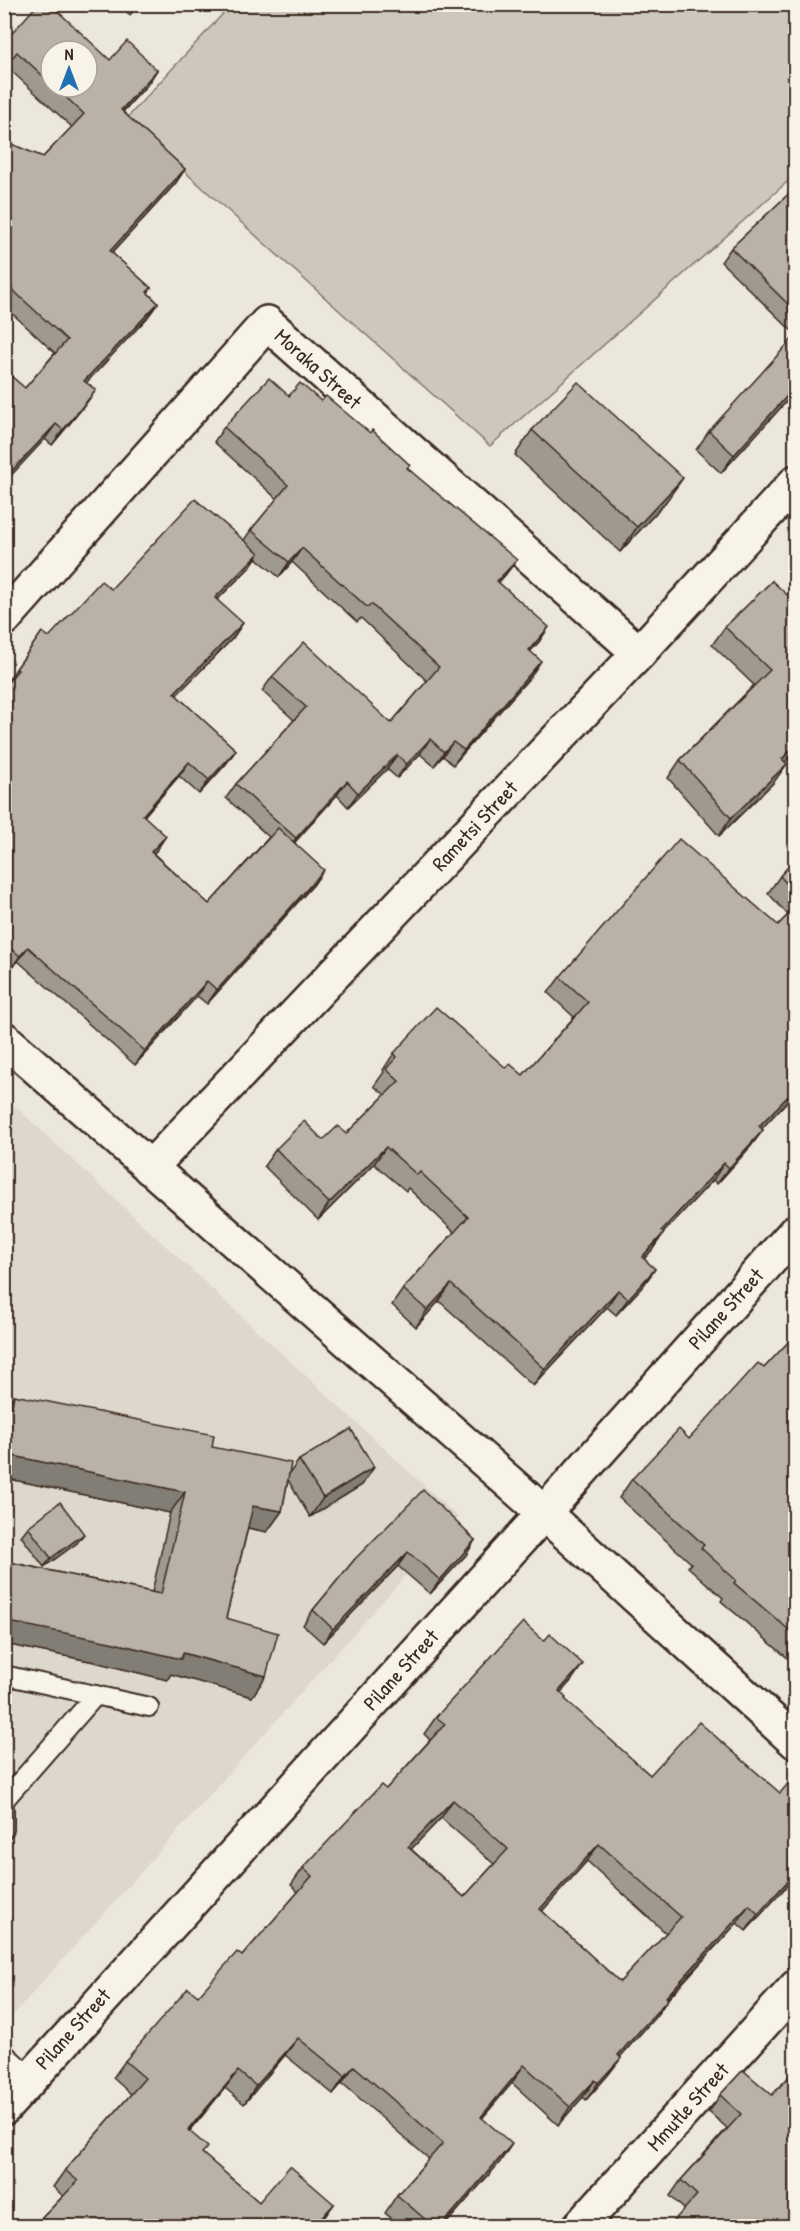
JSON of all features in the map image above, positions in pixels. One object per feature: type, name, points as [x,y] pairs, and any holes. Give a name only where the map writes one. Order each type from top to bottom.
[{"type":"street","name":"Moraka Street","points":[[4,619],[267,323],[639,653]]},
{"type":"street","name":"Rametsi Street","points":[[150,1168],[639,653],[795,482]]},
{"type":"street","points":[[4,1039],[544,1513],[795,1743]]},
{"type":"street","name":"Pilane Street","points":[[4,2108],[544,1513],[795,1231]]},
{"type":"street","name":"Mmutle Street","points":[[580,2226],[795,1987]]},
{"type":"lane","points":[[4,1675],[149,1707]]},
{"type":"lane","points":[[4,1829],[5,1797],[96,1695]]},
{"type":"lane","points":[[4,2053],[30,2077]]},
{"type":"shaded area","points":[[231,5],[795,5],[795,175],[490,446],[126,119]]},
{"type":"shaded area","points":[[5,1097],[458,1517],[5,2024]]},
{"type":"building","points":[[38,4],[50,4],[88,39],[39,39],[39,72],[17,52],[4,68],[5,41]]},
{"type":"building","points":[[127,41],[157,70],[121,110],[185,169],[110,251],[151,288],[147,292],[158,303],[84,381],[96,390],[63,430],[56,424],[4,479],[4,370],[25,388],[67,340],[4,282],[4,141],[43,157],[84,114],[68,99],[99,99],[99,50],[110,60]]},
{"type":"building","points":[[795,188],[795,311],[731,248]]},
{"type":"building","points":[[795,336],[795,387],[734,455],[709,431]]},
{"type":"building","points":[[269,378],[289,396],[300,383],[321,401],[326,396],[370,433],[372,430],[410,465],[407,468],[517,560],[497,581],[549,627],[529,650],[541,661],[464,750],[453,742],[444,752],[430,739],[407,764],[397,755],[358,793],[347,781],[296,838],[236,784],[306,707],[272,677],[304,642],[391,723],[439,667],[371,604],[367,607],[302,548],[289,562],[251,530],[288,485],[224,427]]},
{"type":"building","points":[[578,382],[683,478],[637,527],[532,430]]},
{"type":"building","points":[[195,499],[259,553],[215,598],[243,623],[174,693],[236,750],[209,780],[189,762],[143,815],[166,836],[151,852],[209,904],[278,828],[324,870],[217,990],[207,981],[145,1051],[28,947],[20,956],[4,943],[4,687],[18,670],[16,669],[42,632],[49,637],[101,581],[111,589]]},
{"type":"building","points":[[772,581],[795,602],[795,746],[782,759],[787,764],[731,818],[680,760],[770,670],[725,627]]},
{"type":"building","points":[[679,839],[778,925],[795,908],[795,1089],[759,1126],[763,1130],[729,1168],[724,1163],[661,1231],[664,1233],[642,1257],[655,1269],[628,1299],[618,1290],[545,1369],[451,1284],[427,1310],[403,1289],[468,1217],[420,1172],[417,1175],[386,1147],[329,1203],[276,1149],[304,1121],[323,1140],[338,1126],[346,1134],[399,1081],[386,1069],[397,1057],[394,1053],[436,1007],[506,1068],[510,1064],[523,1075],[588,1002],[560,977]]},
{"type":"building","points":[[795,859],[795,893],[780,876]]},
{"type":"building","points":[[795,1335],[795,1635],[734,1583],[736,1580],[701,1548],[704,1545],[632,1479],[679,1429],[689,1439],[758,1363],[764,1368]]},
{"type":"building","points":[[14,1395],[214,1435],[212,1447],[291,1463],[282,1511],[253,1506],[226,1618],[278,1633],[266,1676],[183,1653],[181,1659],[4,1621],[4,1561],[161,1594],[185,1492],[4,1454],[4,1404],[12,1406]]},
{"type":"building","points":[[351,1429],[374,1467],[323,1498],[299,1460]]},
{"type":"building","points":[[423,1490],[475,1540],[440,1580],[408,1552],[333,1629],[313,1610],[355,1559]]},
{"type":"building","points":[[60,1502],[84,1534],[51,1558],[28,1527]]},
{"type":"building","points":[[523,1622],[544,1641],[550,1634],[583,1664],[559,1691],[565,1699],[650,1775],[699,1722],[780,1793],[792,1779],[795,1781],[795,1873],[758,1914],[749,1905],[666,1997],[668,1999],[618,2055],[621,2058],[598,2083],[595,2080],[570,2107],[524,2065],[481,2117],[512,2144],[441,2226],[433,2226],[397,2195],[443,2143],[354,2066],[345,2076],[298,2038],[256,2086],[238,2071],[188,2130],[208,2147],[202,2153],[259,2202],[290,2166],[334,2204],[314,2226],[50,2226],[41,2219],[78,2181],[65,2170],[145,2078],[125,2061],[188,1988],[198,1996],[237,1952],[242,1956],[312,1876],[303,1868],[381,1785],[386,1789],[445,1724],[436,1717]],"holes":[[[453,1800],[508,1849],[464,1897],[408,1847]],[[599,1844],[681,1917],[620,1982],[540,1909]]]},
{"type":"building","points":[[743,2070],[772,2095],[795,2070],[795,2226],[669,2226],[697,2195],[681,2180],[741,2114],[720,2095]]}]
